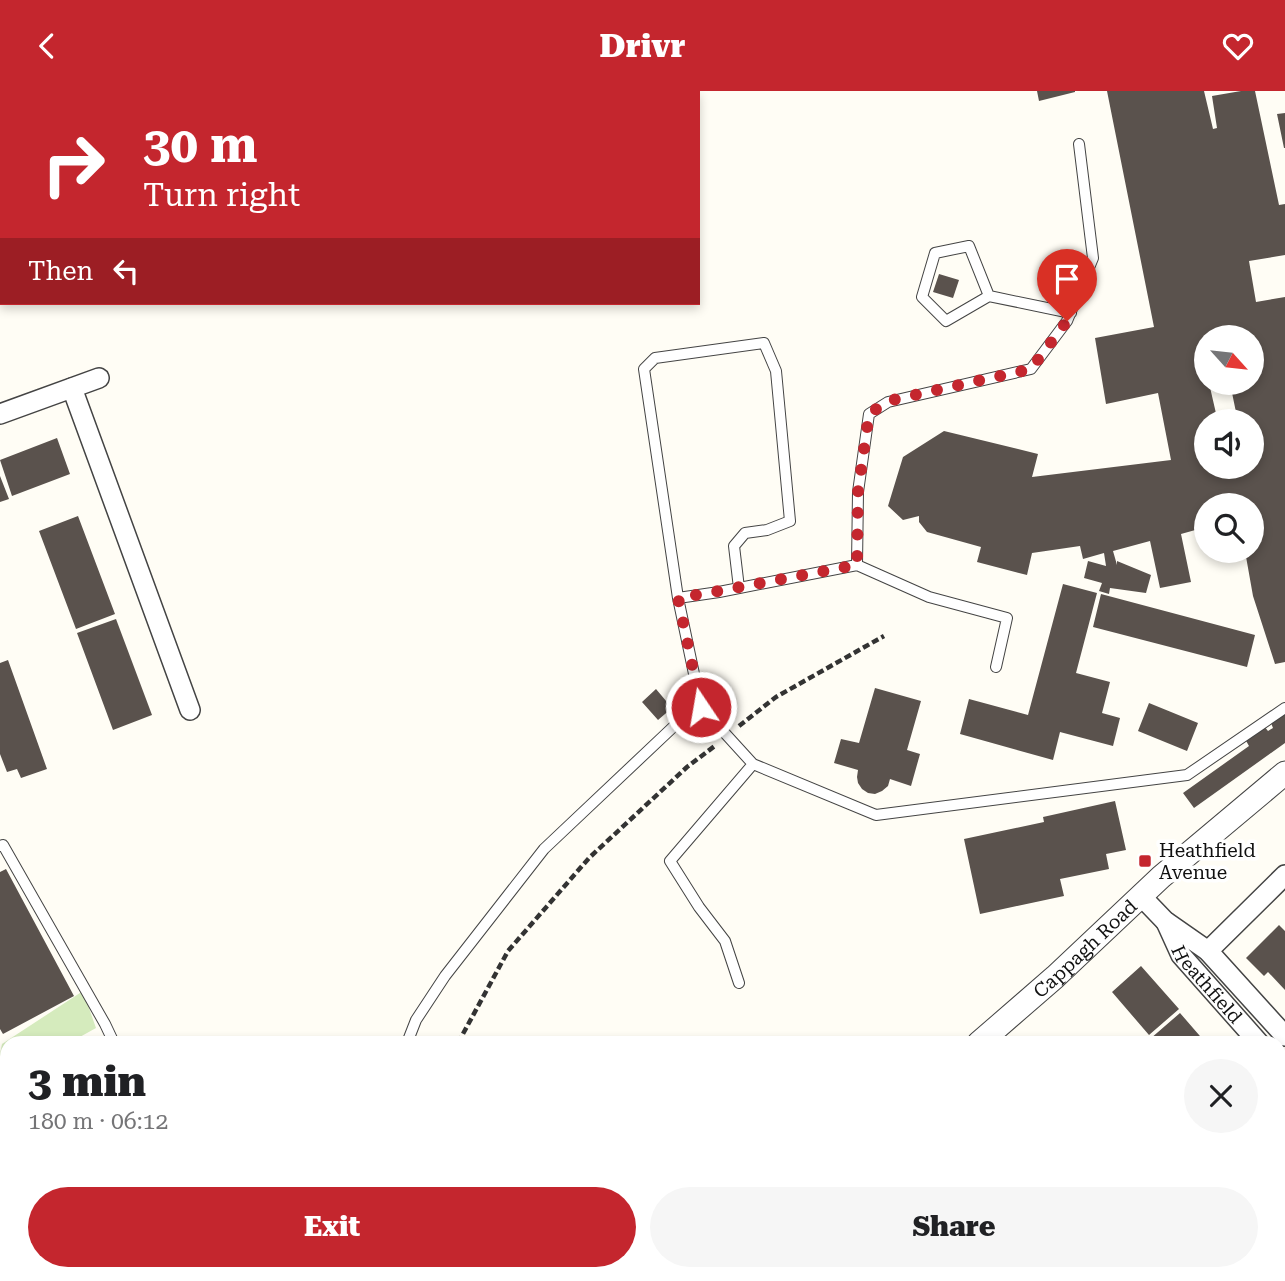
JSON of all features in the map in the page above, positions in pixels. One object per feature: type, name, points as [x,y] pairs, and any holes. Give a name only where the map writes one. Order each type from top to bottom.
[{"type":"street","points":[[0,414],[99,378]]},
{"type":"street","points":[[72,387],[190,710]]},
{"type":"street","name":"Cappagh Road","points":[[987,1036],[1055,977],[1161,877],[1285,773]]},
{"type":"street","name":"Heathfield","points":[[1208,951],[1285,875]]},
{"type":"street","name":"Heathfield","points":[[1141,896],[1165,921],[1208,951],[1285,1036]]},
{"type":"street","name":"Heathfield","points":[[1165,921],[1181,955],[1253,1036]]},
{"type":"lane","points":[[857,565],[858,492],[869,414],[888,401],[1031,369],[1067,321],[1093,258],[1079,143]]},
{"type":"lane","points":[[989,296],[968,246],[935,253],[922,297],[946,321],[989,296],[1071,313]]},
{"type":"lane","points":[[739,588],[734,546],[745,533],[766,530],[790,521],[776,371],[764,343],[655,358],[644,369],[678,598],[701,707],[753,764],[876,815],[1188,775],[1285,708]]},
{"type":"lane","points":[[678,598],[857,565],[929,597],[1007,618],[996,667]]},
{"type":"lane","points":[[410,1036],[416,1020],[445,976],[544,849],[689,712],[701,707]]},
{"type":"lane","points":[[739,983],[725,940],[699,907],[670,861],[753,764]]},
{"type":"lane","points":[[0,846],[3,845],[111,1036]]},
{"type":"path","points":[[462,1036],[509,951],[580,869],[687,767],[776,697],[884,636]]},
{"type":"green space","points":[[83,991],[96,1028],[82,1036],[14,1036]]},
{"type":"building","points":[[1037,91],[1075,91],[1075,92],[1039,101]]},
{"type":"building","points":[[1107,91],[1204,91],[1213,129],[1217,128],[1212,96],[1255,91],[1279,205],[1285,204],[1285,255],[1249,261],[1256,302],[1285,297],[1285,662],[1275,664],[1253,596],[1247,563],[1264,563],[1264,493],[1194,493],[1194,530],[1181,534],[1191,582],[1160,588],[1150,541],[1113,551],[1117,565],[1117,561],[1151,575],[1146,593],[1110,588],[1109,594],[1099,591],[1102,583],[1084,578],[1088,561],[1106,566],[1104,553],[1083,559],[1080,546],[1032,553],[1027,575],[977,562],[981,547],[927,532],[919,522],[919,516],[903,520],[888,506],[903,457],[944,431],[1038,454],[1032,477],[1171,460],[1158,393],[1106,404],[1095,338],[1154,327]],"holes":[[[1194,325],[1264,325],[1264,395],[1232,395],[1235,409],[1264,409],[1264,479],[1194,479],[1194,409],[1215,409],[1212,395],[1194,395]]]},
{"type":"building","points":[[1285,113],[1285,148],[1284,148],[1277,114]]},
{"type":"building","points":[[939,274],[959,280],[953,298],[933,292]]},
{"type":"building","points":[[57,438],[70,474],[12,496],[0,460]]},
{"type":"building","points":[[0,476],[9,499],[0,502]]},
{"type":"building","points":[[78,516],[115,614],[76,629],[39,531]]},
{"type":"building","points":[[1063,584],[1097,593],[1076,673],[1110,682],[1102,713],[1120,718],[1113,746],[1060,732],[1053,760],[960,734],[969,699],[1028,715]]},
{"type":"building","points":[[1101,594],[1255,635],[1247,667],[1093,627]]},
{"type":"building","points":[[116,619],[152,715],[113,730],[77,633]]},
{"type":"building","points":[[8,660],[47,769],[21,778],[17,769],[7,772],[0,754],[0,663]]},
{"type":"building","points":[[875,688],[921,701],[907,750],[920,754],[911,786],[890,779],[888,786],[875,794],[862,789],[858,783],[858,770],[834,763],[841,739],[859,743]]},
{"type":"building","points":[[656,689],[672,708],[658,720],[642,702]]},
{"type":"building","points":[[1149,703],[1198,723],[1187,751],[1138,731]]},
{"type":"building","points":[[1285,713],[1285,743],[1194,808],[1183,793],[1249,746],[1245,739],[1264,726],[1268,731],[1273,728],[1271,723]]},
{"type":"building","points":[[1115,801],[1126,850],[1106,854],[1109,869],[1060,879],[1064,896],[980,914],[964,839],[1044,822],[1043,817]]},
{"type":"building","points":[[6,869],[74,996],[3,1034],[0,1029],[0,872]]},
{"type":"building","points":[[1279,925],[1285,931],[1285,990],[1268,972],[1264,976],[1246,958]]},
{"type":"building","points":[[1141,966],[1179,1009],[1149,1035],[1112,992]]},
{"type":"building","points":[[1180,1013],[1200,1036],[1153,1036]]},
{"type":"place","name":"Heathfield Avenue","points":[[1145,861]]},
{"type":"route","points":[[701,707],[678,598],[857,565],[858,492],[869,414],[888,401],[1031,369],[1067,321]]}]
